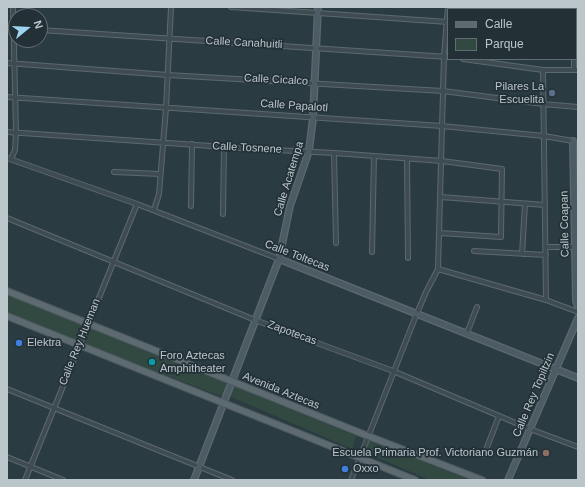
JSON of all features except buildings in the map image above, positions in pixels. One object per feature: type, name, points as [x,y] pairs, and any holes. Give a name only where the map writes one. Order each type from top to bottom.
[{"type":"main road","name":"Avenida Aztecas","points":[[7,291],[232,382],[482,480]]},
{"type":"main road","points":[[7,316],[415,480]]},
{"type":"street","points":[[154,210],[159,194],[166,108],[171,7]]},
{"type":"street","points":[[231,7],[317,10],[447,22],[443,91],[438,269],[426,292],[393,371],[351,480]]},
{"type":"street","name":"Calle Acatempa","points":[[194,480],[279,259],[289,212],[309,151],[313,118],[317,10]]},
{"type":"street","name":"Calle Canahuitli","points":[[48,31],[315,47],[446,57]]},
{"type":"street","points":[[9,158],[15,150],[16,132],[15,48]]},
{"type":"street","points":[[470,60],[543,70],[576,70],[574,60]]},
{"type":"street","name":"Calle Cicalco","points":[[7,63],[168,75],[315,82],[443,91],[578,107]]},
{"type":"street","points":[[543,70],[546,300]]},
{"type":"street","name":"Calle Papalotl","points":[[7,97],[442,126],[544,136],[576,143]]},
{"type":"street","name":"Calle Tosnene","points":[[7,132],[309,151],[442,162],[502,169],[502,202]]},
{"type":"street","name":"Calle Coapan","points":[[576,143],[577,303]]},
{"type":"street","points":[[191,206],[192,144]]},
{"type":"street","points":[[223,214],[224,146]]},
{"type":"street","points":[[334,153],[336,243]]},
{"type":"street","points":[[372,252],[374,156]]},
{"type":"street","name":"Calle Toltecas","points":[[9,158],[154,210],[578,378]]},
{"type":"street","points":[[407,159],[408,258]]},
{"type":"street","points":[[114,172],[160,174]]},
{"type":"street","points":[[441,197],[545,205]]},
{"type":"street","points":[[440,233],[501,237],[502,202]]},
{"type":"street","name":"Calle Rey Hueman","points":[[25,480],[112,262],[137,204]]},
{"type":"street","points":[[522,254],[525,204]]},
{"type":"street","name":"Zapotecas","points":[[7,218],[255,320],[393,371],[530,429],[578,447]]},
{"type":"street","points":[[546,247],[577,247]]},
{"type":"street","points":[[474,251],[546,255]]},
{"type":"street","points":[[438,269],[546,300],[578,312]]},
{"type":"street","points":[[467,333],[477,307]]},
{"type":"street","name":"Calle Rey Topiltzin","points":[[508,480],[578,318]]},
{"type":"street","points":[[7,389],[232,480]]},
{"type":"street","points":[[484,456],[499,416]]},
{"type":"street","points":[[7,457],[63,480]]},
{"type":"green space","points":[[7,295],[84,326],[78,342],[7,312]]},
{"type":"green space","points":[[91,329],[225,383],[228,391],[220,396],[85,344]]},
{"type":"green space","points":[[231,385],[356,436],[352,449],[229,396]]},
{"type":"green space","points":[[369,441],[470,480],[430,480],[366,453]]},
{"type":"place","name":"Pilares La Escuelita","points":[[552,93]]},
{"type":"place","name":"Elektra","points":[[19,343]]},
{"type":"place","name":"Foro Aztecas Amphitheater","points":[[152,362]]},
{"type":"place","name":"Escuela Primaria Prof. Victoriano Guzmán","points":[[546,453]]},
{"type":"place","name":"Oxxo","points":[[345,469]]}]
